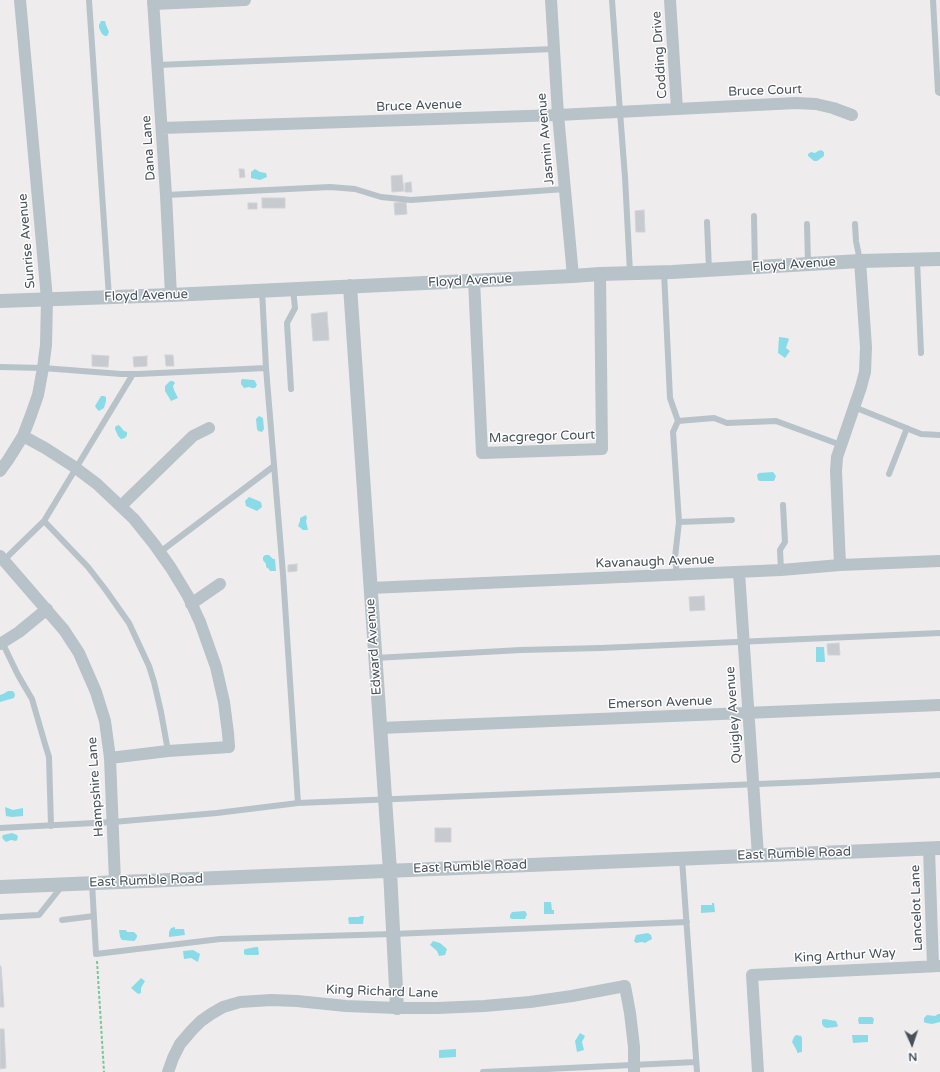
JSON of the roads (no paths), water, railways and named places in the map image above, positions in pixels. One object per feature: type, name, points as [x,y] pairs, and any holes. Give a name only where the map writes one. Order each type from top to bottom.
[{"type":"street","name":"Sunrise Avenue","points":[[0,470],[23,436],[38,395],[44,368],[46,345],[47,299],[20,0]]},
{"type":"street","points":[[153,2],[245,0]]},
{"type":"street","name":"Jasmin Avenue","points":[[551,0],[558,115],[573,276]]},
{"type":"street","name":"Codding Drive","points":[[670,0],[677,109]]},
{"type":"street","name":"Dana Lane","points":[[153,2],[162,128],[171,295]]},
{"type":"street","name":"Bruce Court","points":[[677,109],[796,103],[833,108],[852,115]]},
{"type":"street","name":"Bruce Avenue","points":[[162,128],[558,115],[677,109]]},
{"type":"street","name":"Floyd Avenue","points":[[0,301],[171,295],[755,268],[860,261],[940,259]]},
{"type":"street","points":[[840,565],[836,471],[837,457],[865,372],[866,347],[860,261]]},
{"type":"street","name":"Macgregor Court","points":[[474,280],[482,453],[602,449],[600,274]]},
{"type":"street","name":"Edward Avenue","points":[[350,286],[390,871],[397,1008]]},
{"type":"street","points":[[121,506],[193,436],[209,428]]},
{"type":"street","points":[[23,436],[76,468],[97,484],[134,519],[171,568],[191,604],[200,622],[216,667],[224,702],[229,747],[168,751],[110,758]]},
{"type":"street","name":"Hampshire Lane","points":[[1,560],[47,609],[64,630],[79,653],[96,692],[105,721],[110,758],[115,882]]},
{"type":"street","name":"Kavanaugh Avenue","points":[[370,588],[677,575],[781,570],[840,565],[940,561]]},
{"type":"street","name":"Quigley Avenue","points":[[739,572],[758,856]]},
{"type":"street","points":[[191,604],[220,584]]},
{"type":"street","points":[[1,643],[18,632],[47,609]]},
{"type":"street","name":"Emerson Avenue","points":[[380,728],[940,705]]},
{"type":"street","name":"East Rumble Road","points":[[0,887],[934,848]]},
{"type":"street","name":"Lancelot Lane","points":[[934,848],[936,966]]},
{"type":"street","name":"King Arthur Way","points":[[758,1072],[752,975],[936,966]]},
{"type":"street","name":"King Richard Lane","points":[[168,1071],[180,1044],[201,1021],[223,1007],[240,1002],[271,1000],[346,1006],[437,1008],[530,1002],[625,986],[634,1047],[634,1069]]},
{"type":"lane","points":[[89,0],[109,297]]},
{"type":"lane","points":[[612,0],[625,177],[630,273]]},
{"type":"lane","points":[[933,0],[938,92],[940,93]]},
{"type":"lane","points":[[157,66],[554,48]]},
{"type":"lane","points":[[166,195],[330,187],[355,189],[381,197],[411,200],[565,189]]},
{"type":"lane","points":[[754,216],[755,268]]},
{"type":"lane","points":[[707,222],[709,270]]},
{"type":"lane","points":[[807,224],[808,264]]},
{"type":"lane","points":[[855,224],[856,242],[860,261]]},
{"type":"lane","points":[[917,260],[921,353]]},
{"type":"lane","points":[[664,272],[670,398],[678,421],[673,432],[679,522],[676,557],[677,575]]},
{"type":"lane","points":[[291,389],[287,323],[295,308],[293,289]]},
{"type":"lane","points":[[262,290],[266,368],[283,574],[298,803]]},
{"type":"lane","points":[[0,367],[44,368],[133,374],[266,368]]},
{"type":"lane","points":[[1,560],[44,521],[133,374]]},
{"type":"lane","points":[[854,407],[921,434],[940,435]]},
{"type":"lane","points":[[678,421],[714,418],[727,423],[776,421],[841,445]]},
{"type":"lane","points":[[889,474],[907,428]]},
{"type":"lane","points":[[160,552],[274,466]]},
{"type":"lane","points":[[781,570],[780,550],[785,542],[783,505]]},
{"type":"lane","points":[[679,522],[732,520]]},
{"type":"lane","points":[[44,521],[88,567],[129,623],[149,666],[154,682],[168,751]]},
{"type":"lane","points":[[375,658],[521,650],[601,648],[940,633]]},
{"type":"lane","points":[[1,643],[32,699],[49,757],[51,826]]},
{"type":"lane","points":[[0,828],[113,822],[298,803],[940,775]]},
{"type":"lane","points":[[682,859],[697,1072]]},
{"type":"lane","points":[[92,883],[96,954],[220,939],[393,934],[687,922]]},
{"type":"lane","points":[[0,917],[39,915],[63,884]]},
{"type":"lane","points":[[62,920],[94,916]]},
{"type":"lane","points":[[482,1072],[634,1069],[696,1062]]},
{"type":"water","points":[[101,21],[105,21],[109,32],[107,36],[102,34],[99,28]]},
{"type":"water","points":[[821,150],[824,152],[824,156],[817,161],[814,161],[808,156],[811,152],[815,153]]},
{"type":"water","points":[[255,169],[266,173],[267,177],[260,180],[251,178],[251,172]]},
{"type":"water","points":[[779,337],[789,339],[786,348],[790,351],[785,358],[778,353]]},
{"type":"water","points":[[242,379],[254,380],[257,385],[255,388],[244,388],[241,384]]},
{"type":"water","points":[[170,381],[175,383],[173,386],[178,398],[171,401],[165,391],[165,386]]},
{"type":"water","points":[[101,396],[106,397],[106,401],[104,408],[99,411],[95,406]]},
{"type":"water","points":[[259,416],[263,418],[264,429],[262,432],[258,431],[257,429],[256,419]]},
{"type":"water","points":[[118,425],[127,432],[125,438],[121,439],[118,436],[115,427]]},
{"type":"water","points":[[773,472],[776,476],[774,481],[758,480],[757,475],[759,473]]},
{"type":"water","points":[[249,497],[261,502],[262,507],[257,511],[246,506],[245,501]]},
{"type":"water","points":[[306,515],[308,530],[303,530],[298,526],[300,518]]},
{"type":"water","points":[[265,555],[269,555],[275,559],[276,571],[270,571],[266,567],[263,560]]},
{"type":"water","points":[[816,647],[824,647],[825,662],[816,662]]},
{"type":"water","points":[[8,691],[14,692],[14,698],[0,702],[0,695]]},
{"type":"water","points":[[5,807],[13,810],[23,808],[23,816],[6,816]]},
{"type":"water","points":[[12,833],[18,837],[16,841],[11,840],[6,842],[3,839],[3,835]]},
{"type":"water","points":[[544,902],[551,902],[554,914],[544,914]]},
{"type":"water","points":[[712,903],[714,903],[715,912],[701,913],[701,905],[712,905]]},
{"type":"water","points":[[525,911],[527,914],[525,919],[510,918],[512,912]]},
{"type":"water","points":[[364,916],[363,924],[349,924],[348,918]]},
{"type":"water","points":[[175,927],[175,929],[184,929],[185,935],[169,937],[171,928]]},
{"type":"water","points":[[119,930],[134,932],[137,937],[134,941],[122,940]]},
{"type":"water","points":[[648,933],[651,935],[652,939],[645,943],[636,943],[634,941],[636,935]]},
{"type":"water","points":[[433,941],[440,943],[447,949],[445,955],[439,956],[437,951],[430,945]]},
{"type":"water","points":[[258,947],[258,955],[244,954],[245,949]]},
{"type":"water","points":[[193,950],[200,954],[198,962],[191,958],[184,959],[183,951]]},
{"type":"water","points":[[141,978],[145,981],[141,988],[141,993],[138,994],[131,988]]},
{"type":"water","points":[[940,1014],[940,1022],[932,1024],[924,1022],[924,1018],[927,1015],[935,1016]]},
{"type":"water","points":[[859,1017],[872,1017],[874,1019],[873,1024],[859,1024]]},
{"type":"water","points":[[822,1020],[836,1021],[838,1026],[827,1028],[824,1027]]},
{"type":"water","points":[[580,1033],[585,1036],[582,1042],[584,1050],[577,1052],[575,1041]]},
{"type":"water","points":[[796,1035],[801,1036],[802,1038],[802,1052],[797,1053],[792,1042]]},
{"type":"water","points":[[852,1035],[868,1035],[868,1042],[853,1043]]},
{"type":"water","points":[[456,1049],[456,1057],[439,1058],[439,1050]]}]
